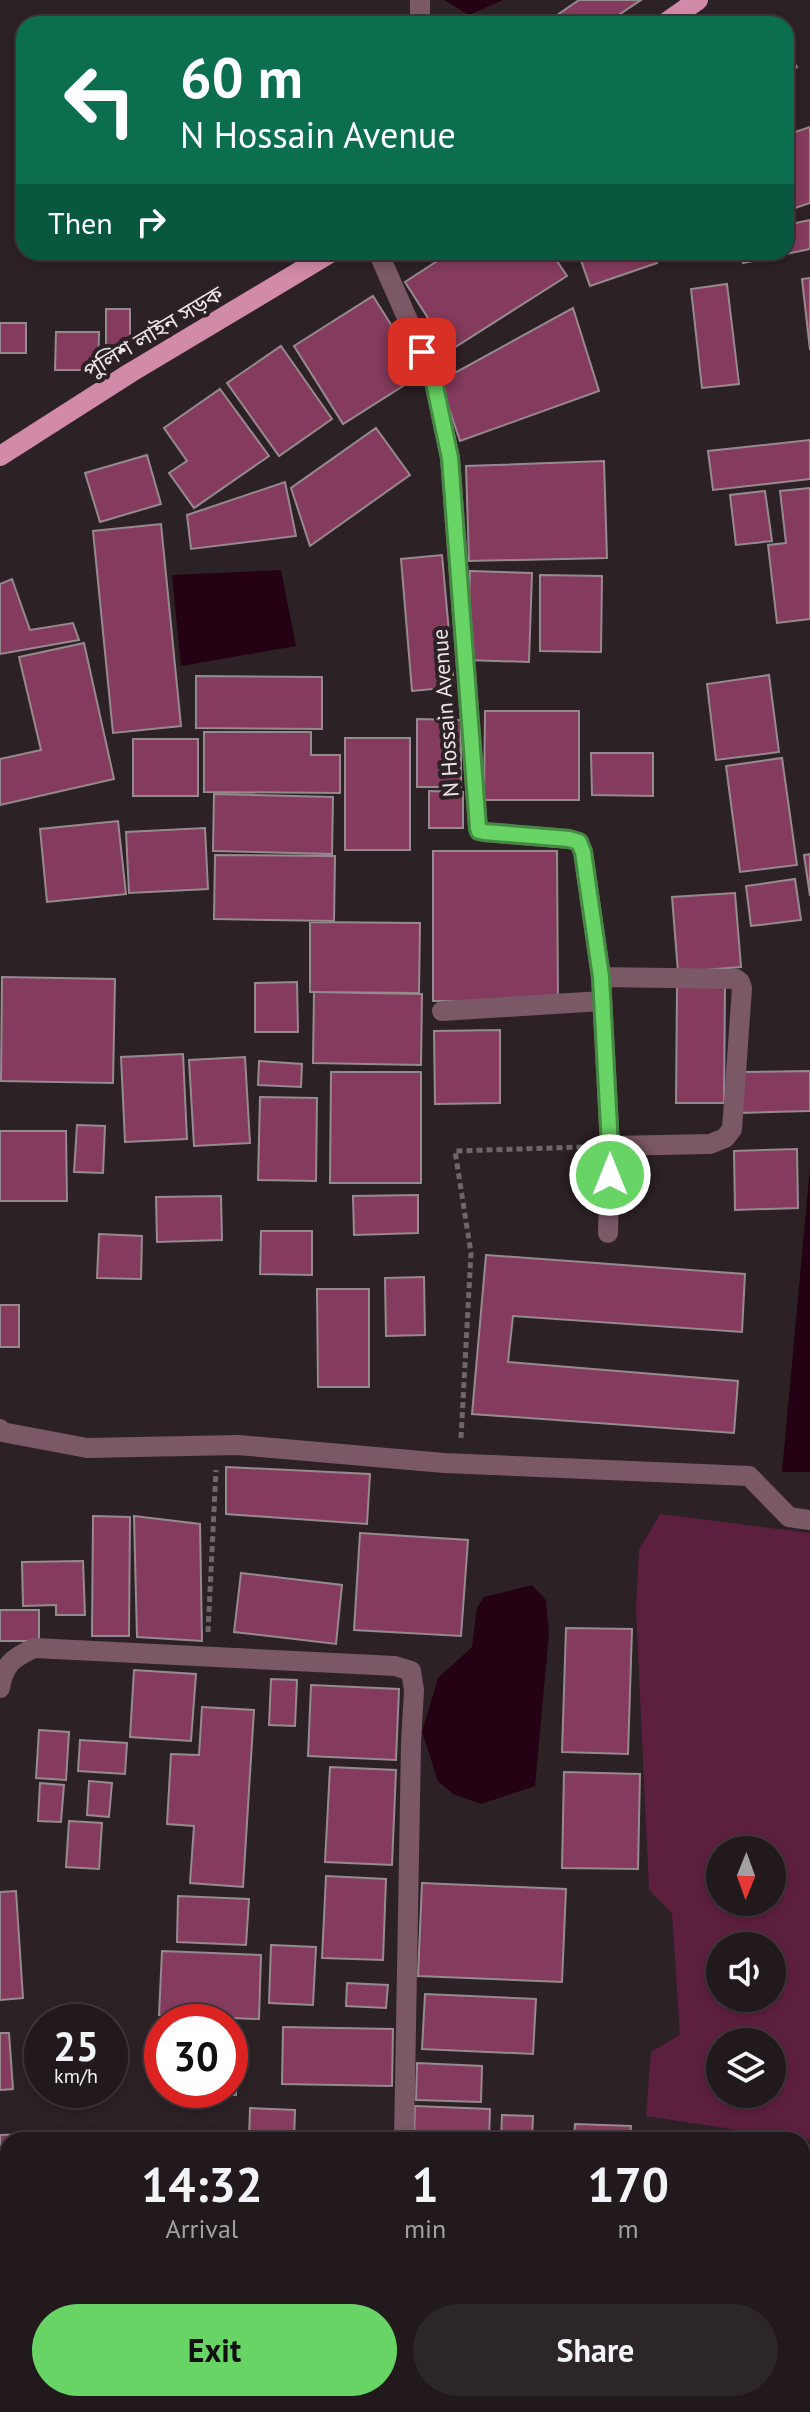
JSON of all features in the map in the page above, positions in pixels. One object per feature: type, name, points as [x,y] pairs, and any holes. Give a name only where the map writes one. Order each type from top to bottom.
[{"type":"main road","points":[[675,16],[698,0]]},
{"type":"main road","name":"পুলিশ লাইন সড়ক","points":[[0,456],[130,373],[319,260]]},
{"type":"street","name":"N Hossain Avenue","points":[[382,260],[433,377],[450,458],[479,831],[569,839],[579,842],[583,852],[601,977],[610,1146],[608,1233]]},
{"type":"street","points":[[601,977],[736,979],[742,988],[732,1129],[725,1138],[710,1144],[610,1146]]},
{"type":"street","points":[[442,1011],[602,1001]]},
{"type":"street","points":[[0,1429],[2,1432],[87,1448],[238,1445],[459,1463],[749,1476],[789,1517],[810,1520]]},
{"type":"street","points":[[0,1688],[2,1674],[15,1657],[34,1648],[395,1666],[411,1671],[414,1690],[404,2132]]},
{"type":"path","points":[[459,1463],[471,1253],[455,1151],[610,1146]]},
{"type":"path","points":[[207,1657],[217,1445]]},
{"type":"shaded area","points":[[444,0],[503,0],[469,15]]},
{"type":"shaded area","points":[[281,570],[296,646],[181,666],[172,575]]},
{"type":"shaded area","points":[[810,1167],[810,1472],[782,1472]]},
{"type":"shaded area","points":[[660,1514],[810,1533],[810,2132],[751,2132],[646,2116],[651,2052],[680,2035],[672,1913],[649,1890],[636,1608],[639,1550]]},
{"type":"shaded area","points":[[532,1585],[546,1600],[549,1634],[535,1786],[481,1804],[453,1794],[438,1781],[422,1732],[438,1678],[472,1647],[477,1608],[484,1597]]},
{"type":"building","points":[[579,0],[641,0],[617,16],[556,16]]},
{"type":"building","points":[[810,127],[810,203],[794,208],[794,132]]},
{"type":"building","points":[[810,220],[810,249],[794,252],[794,223]]},
{"type":"building","points":[[439,260],[556,260],[567,276],[449,351],[405,282]]},
{"type":"building","points":[[581,260],[656,260],[657,263],[590,286]]},
{"type":"building","points":[[810,278],[810,350],[802,279]]},
{"type":"building","points":[[727,284],[739,384],[702,388],[691,289]]},
{"type":"building","points":[[373,296],[422,374],[343,424],[294,346]]},
{"type":"building","points":[[573,308],[599,391],[460,441],[440,381]]},
{"type":"building","points":[[106,309],[130,309],[130,348],[106,348]]},
{"type":"building","points":[[0,323],[26,323],[26,353],[0,353]]},
{"type":"building","points":[[56,332],[99,332],[98,370],[55,370]]},
{"type":"building","points":[[281,346],[332,419],[279,456],[227,383]]},
{"type":"building","points":[[220,389],[269,456],[194,508],[169,473],[187,461],[164,428]]},
{"type":"building","points":[[376,428],[410,475],[310,546],[291,488]]},
{"type":"building","points":[[810,440],[810,479],[713,490],[708,451]]},
{"type":"building","points":[[147,455],[161,504],[100,522],[85,473]]},
{"type":"building","points":[[604,461],[607,558],[469,561],[466,466]]},
{"type":"building","points":[[285,482],[296,536],[191,549],[187,515]]},
{"type":"building","points":[[810,488],[810,619],[777,623],[768,545],[786,543],[780,491]]},
{"type":"building","points":[[765,491],[772,541],[736,545],[730,495]]},
{"type":"building","points":[[161,524],[181,726],[113,733],[93,531]]},
{"type":"building","points":[[442,555],[454,687],[412,691],[401,559]]},
{"type":"building","points":[[470,571],[532,573],[529,662],[467,660]]},
{"type":"building","points":[[540,575],[602,576],[601,652],[540,651]]},
{"type":"building","points":[[12,579],[30,630],[73,623],[79,640],[0,654],[0,584]]},
{"type":"building","points":[[84,643],[114,779],[0,805],[0,759],[41,750],[19,657]]},
{"type":"building","points":[[769,675],[779,752],[716,760],[707,684]]},
{"type":"building","points":[[196,676],[322,677],[322,729],[196,728]]},
{"type":"building","points":[[485,711],[579,711],[579,800],[484,800]]},
{"type":"building","points":[[417,719],[461,720],[461,787],[417,787]]},
{"type":"building","points":[[204,732],[311,732],[311,755],[340,755],[340,793],[204,792]]},
{"type":"building","points":[[345,738],[410,738],[410,850],[345,850]]},
{"type":"building","points":[[133,739],[198,739],[198,796],[133,796]]},
{"type":"building","points":[[591,753],[653,753],[653,796],[592,795]]},
{"type":"building","points":[[782,758],[797,865],[740,872],[726,766]]},
{"type":"building","points":[[429,791],[463,792],[463,828],[429,828]]},
{"type":"building","points":[[214,794],[333,797],[332,854],[213,851]]},
{"type":"building","points":[[118,821],[126,894],[47,902],[40,829]]},
{"type":"building","points":[[205,828],[208,889],[129,893],[126,832]]},
{"type":"building","points":[[433,851],[557,851],[558,1001],[433,1001]]},
{"type":"building","points":[[810,854],[810,896],[804,855]]},
{"type":"building","points":[[215,855],[335,856],[334,921],[214,919]]},
{"type":"building","points":[[795,879],[801,920],[751,926],[746,886]]},
{"type":"building","points":[[735,893],[741,967],[678,972],[672,897]]},
{"type":"building","points":[[310,922],[420,923],[419,993],[310,992]]},
{"type":"building","points":[[2,977],[115,979],[113,1083],[1,1081]]},
{"type":"building","points":[[297,982],[298,1032],[255,1032],[255,983]]},
{"type":"building","points":[[677,987],[725,987],[724,1103],[676,1103]]},
{"type":"building","points":[[314,992],[422,994],[421,1065],[313,1063]]},
{"type":"building","points":[[500,1030],[500,1103],[435,1104],[434,1031]]},
{"type":"building","points":[[183,1054],[187,1139],[125,1142],[121,1057]]},
{"type":"building","points":[[245,1057],[250,1143],[194,1146],[189,1060]]},
{"type":"building","points":[[259,1061],[302,1064],[301,1087],[258,1085]]},
{"type":"building","points":[[810,1071],[810,1111],[740,1113],[740,1072]]},
{"type":"building","points":[[331,1072],[421,1072],[421,1183],[330,1183]]},
{"type":"building","points":[[260,1097],[317,1098],[316,1181],[258,1180]]},
{"type":"building","points":[[77,1125],[105,1126],[103,1173],[74,1172]]},
{"type":"building","points":[[0,1131],[66,1131],[67,1201],[0,1201]]},
{"type":"building","points":[[797,1149],[798,1208],[735,1210],[734,1151]]},
{"type":"building","points":[[418,1195],[418,1233],[354,1235],[353,1196]]},
{"type":"building","points":[[221,1196],[222,1240],[157,1242],[156,1197]]},
{"type":"building","points":[[261,1231],[312,1231],[312,1275],[260,1274]]},
{"type":"building","points":[[99,1234],[142,1236],[141,1279],[97,1278]]},
{"type":"building","points":[[486,1255],[745,1274],[742,1332],[513,1316],[508,1362],[738,1381],[734,1433],[472,1414]]},
{"type":"building","points":[[424,1277],[425,1335],[386,1336],[385,1278]]},
{"type":"building","points":[[317,1289],[369,1289],[369,1387],[318,1387]]},
{"type":"building","points":[[0,1305],[19,1305],[19,1347],[0,1347]]},
{"type":"building","points":[[226,1467],[370,1474],[367,1524],[226,1514]]},
{"type":"building","points":[[93,1516],[130,1517],[129,1636],[92,1636]]},
{"type":"building","points":[[134,1516],[200,1524],[202,1641],[137,1637]]},
{"type":"building","points":[[360,1533],[468,1540],[461,1636],[354,1630]]},
{"type":"building","points":[[83,1561],[85,1615],[56,1615],[56,1605],[23,1606],[22,1562]]},
{"type":"building","points":[[241,1573],[342,1585],[336,1644],[234,1632]]},
{"type":"building","points":[[0,1610],[39,1610],[39,1641],[0,1641]]},
{"type":"building","points":[[566,1628],[632,1629],[628,1754],[562,1752]]},
{"type":"building","points":[[134,1670],[196,1674],[191,1741],[130,1737]]},
{"type":"building","points":[[271,1679],[297,1680],[295,1726],[269,1725]]},
{"type":"building","points":[[311,1685],[399,1689],[396,1760],[308,1756]]},
{"type":"building","points":[[202,1707],[254,1710],[243,1887],[190,1883],[194,1826],[167,1824],[171,1754],[199,1755]]},
{"type":"building","points":[[39,1730],[69,1732],[66,1780],[36,1778]]},
{"type":"building","points":[[80,1740],[127,1743],[125,1774],[78,1771]]},
{"type":"building","points":[[330,1767],[396,1770],[392,1865],[325,1862]]},
{"type":"building","points":[[564,1772],[640,1774],[638,1869],[562,1868]]},
{"type":"building","points":[[89,1781],[112,1783],[109,1817],[87,1815]]},
{"type":"building","points":[[40,1783],[64,1785],[61,1822],[38,1821]]},
{"type":"building","points":[[69,1821],[102,1823],[99,1869],[66,1867]]},
{"type":"building","points":[[326,1876],[386,1879],[383,1960],[322,1958]]},
{"type":"building","points":[[422,1883],[566,1889],[562,1982],[418,1976]]},
{"type":"building","points":[[16,1891],[23,1998],[0,2000],[0,1892]]},
{"type":"building","points":[[178,1896],[249,1899],[246,1945],[177,1942]]},
{"type":"building","points":[[271,1945],[316,1947],[313,2005],[269,2003]]},
{"type":"building","points":[[162,1951],[261,1955],[259,2019],[248,2019],[248,2004],[160,2004]]},
{"type":"building","points":[[347,1983],[388,1985],[386,2008],[346,2006]]},
{"type":"building","points":[[425,1994],[536,1999],[533,2054],[422,2049]]},
{"type":"building","points":[[283,2027],[393,2029],[392,2086],[282,2084]]},
{"type":"building","points":[[0,2033],[9,2033],[13,2089],[0,2090]]},
{"type":"building","points":[[417,2063],[482,2066],[481,2102],[416,2100]]},
{"type":"building","points":[[415,2106],[490,2109],[489,2132],[414,2132]]},
{"type":"building","points":[[250,2108],[295,2110],[294,2132],[249,2132]]},
{"type":"building","points":[[502,2115],[533,2116],[532,2132],[501,2132]]},
{"type":"building","points":[[575,2124],[631,2126],[631,2132],[574,2132]]},
{"type":"route","points":[[422,352],[433,377],[450,458],[478,828],[484,832],[569,839],[579,842],[583,852],[601,977],[610,1175]]}]
